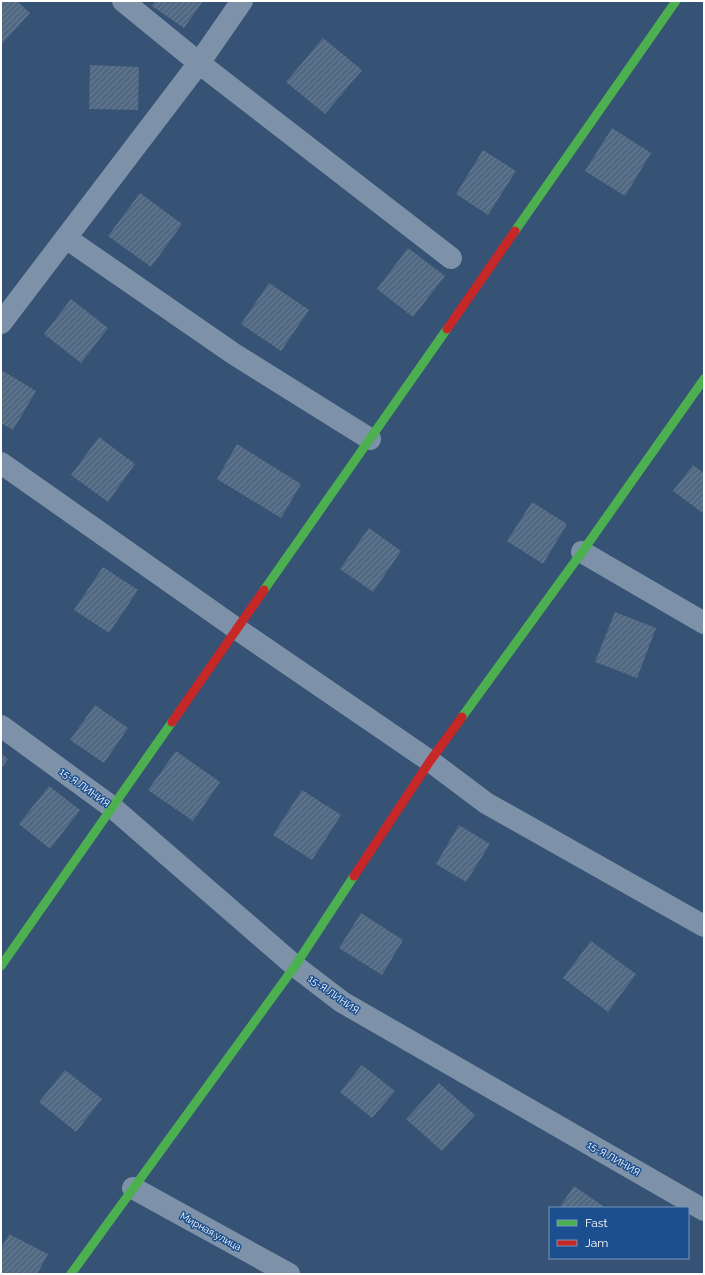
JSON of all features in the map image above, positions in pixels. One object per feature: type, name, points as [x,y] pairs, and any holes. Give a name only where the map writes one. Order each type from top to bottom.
[{"type":"street","points":[[122,1],[200,64],[451,258]]},
{"type":"street","points":[[1,323],[200,64],[242,1]]},
{"type":"street","points":[[1,966],[676,1]]},
{"type":"street","points":[[66,238],[234,354],[370,439]]},
{"type":"street","points":[[71,1274],[295,966],[430,761],[582,552],[704,379]]},
{"type":"street","points":[[1,463],[430,761],[486,803],[704,926]]},
{"type":"street","points":[[582,552],[704,623]]},
{"type":"street","name":"15-Я ЛИНИЯ","points":[[1,726],[112,807],[295,966],[342,1002],[704,1210]]},
{"type":"street","name":"Мирная улица","points":[[133,1188],[290,1274]]},
{"type":"building","points":[[1,1],[17,1],[30,13],[1,45]]},
{"type":"building","points":[[155,1],[203,1],[184,28],[152,6]]},
{"type":"building","points":[[323,38],[362,70],[325,114],[286,82]]},
{"type":"building","points":[[90,65],[139,67],[138,110],[89,109]]},
{"type":"building","points":[[612,128],[651,153],[625,196],[585,171]]},
{"type":"building","points":[[483,150],[516,171],[488,215],[456,194]]},
{"type":"building","points":[[140,193],[182,224],[151,267],[108,236]]},
{"type":"building","points":[[408,248],[445,276],[413,317],[377,289]]},
{"type":"building","points":[[269,283],[309,310],[281,351],[241,324]]},
{"type":"building","points":[[71,299],[108,328],[81,363],[44,334]]},
{"type":"building","points":[[3,371],[36,391],[13,430],[1,423],[1,374]]},
{"type":"building","points":[[99,437],[135,464],[108,502],[71,475]]},
{"type":"building","points":[[237,444],[301,484],[281,518],[217,479]]},
{"type":"building","points":[[693,465],[704,473],[704,514],[673,491]]},
{"type":"building","points":[[532,502],[567,524],[543,564],[507,541]]},
{"type":"building","points":[[369,528],[401,551],[373,592],[340,569]]},
{"type":"building","points":[[103,567],[138,590],[109,633],[74,610]]},
{"type":"building","points":[[615,612],[656,628],[637,678],[595,662]]},
{"type":"building","points":[[95,705],[128,728],[104,763],[70,740]]},
{"type":"building","points":[[176,751],[220,782],[193,821],[148,790]]},
{"type":"building","points":[[1,753],[8,759],[1,769]]},
{"type":"building","points":[[49,786],[80,810],[50,849],[19,824]]},
{"type":"building","points":[[302,790],[341,815],[312,860],[273,835]]},
{"type":"building","points":[[459,825],[490,844],[466,882],[436,864]]},
{"type":"building","points":[[361,913],[403,940],[382,975],[339,948]]},
{"type":"building","points":[[591,941],[636,974],[608,1012],[563,978]]},
{"type":"building","points":[[362,1065],[395,1091],[372,1118],[340,1092]]},
{"type":"building","points":[[65,1070],[102,1099],[76,1132],[39,1102]]},
{"type":"building","points":[[439,1083],[475,1115],[442,1151],[406,1119]]},
{"type":"building","points":[[574,1186],[605,1207],[560,1207]]},
{"type":"building","points":[[9,1234],[48,1254],[37,1274],[1,1274],[1,1249]]},
{"type":"traffic: fast","points":[[515,231],[676,1]]},
{"type":"traffic: fast","points":[[264,590],[447,329]]},
{"type":"traffic: fast","points":[[462,717],[582,552],[704,379]]},
{"type":"traffic: fast","points":[[1,966],[172,722]]},
{"type":"traffic: fast","points":[[71,1274],[295,966],[354,876]]},
{"type":"traffic: jam","points":[[447,329],[515,231]]},
{"type":"traffic: jam","points":[[172,722],[264,590]]},
{"type":"traffic: jam","points":[[354,876],[430,761],[462,717]]}]
